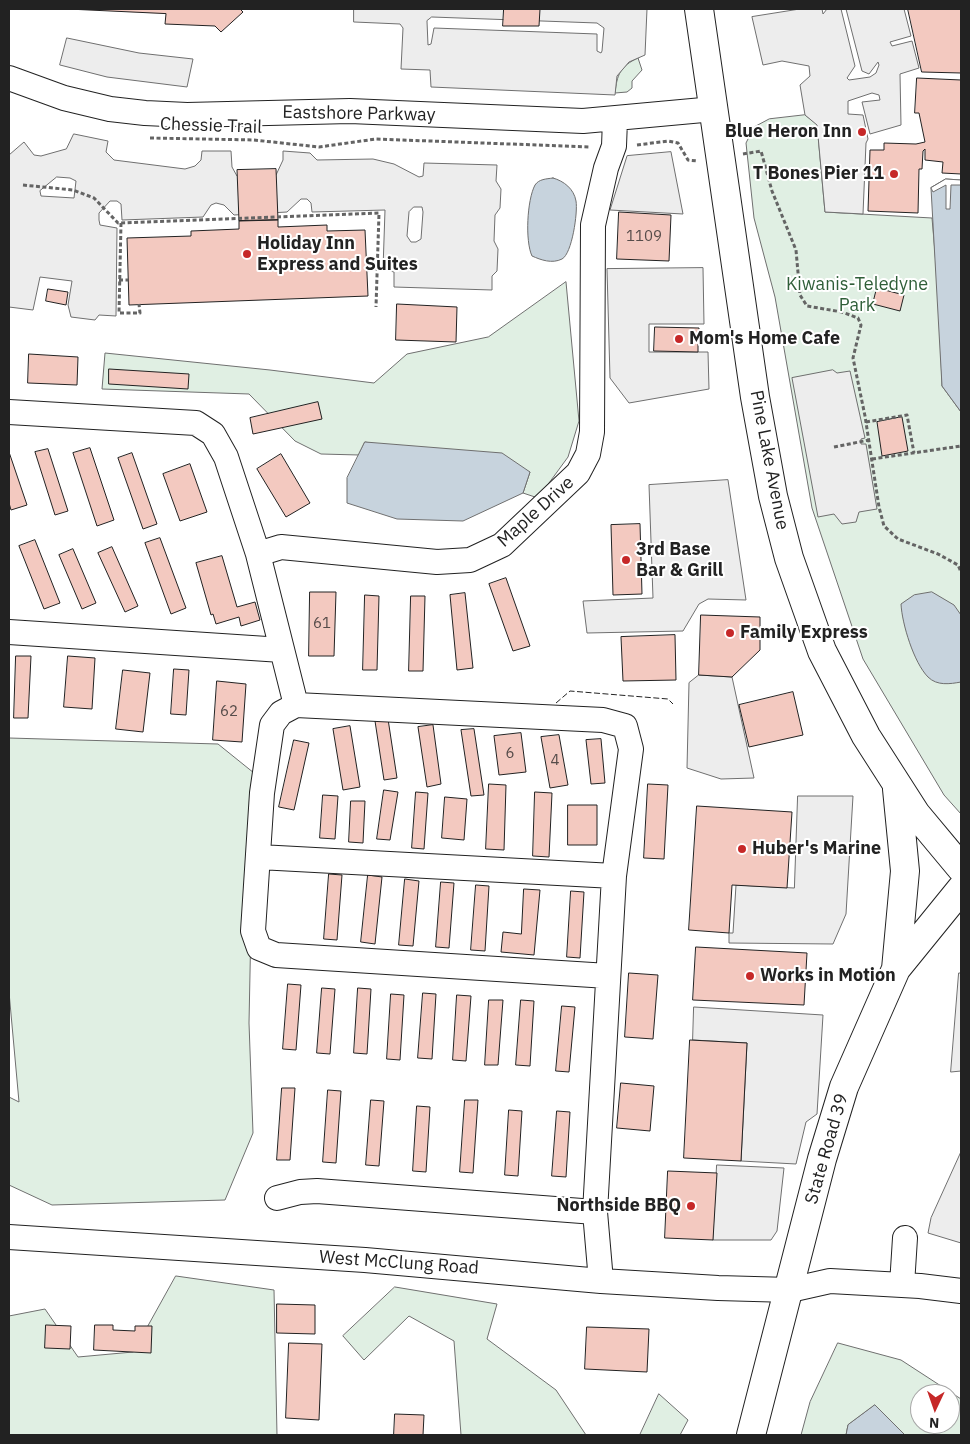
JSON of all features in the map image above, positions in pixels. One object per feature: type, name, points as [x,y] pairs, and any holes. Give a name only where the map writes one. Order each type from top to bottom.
[{"type":"main road","name":"Pine Lake Avenue","points":[[699,9],[755,398],[773,496],[789,558],[822,651],[866,736],[916,814],[961,868]]},
{"type":"main road","points":[[896,969],[905,871],[897,784]]},
{"type":"main road","name":"State Road 39","points":[[751,1435],[790,1290],[822,1160],[844,1087],[896,969],[961,889]]},
{"type":"street","name":"Eastshore Parkway","points":[[9,78],[64,98],[110,109],[187,115],[350,111],[583,121],[615,120],[678,111],[714,109]]},
{"type":"street","name":"Maple Drive","points":[[258,554],[282,547],[428,561],[470,560],[502,546],[578,474],[588,454],[592,432],[593,225],[606,168],[614,146],[615,120]]},
{"type":"street","points":[[9,412],[196,423],[213,434],[226,457],[258,554],[296,705]]},
{"type":"street","points":[[9,632],[282,650]]},
{"type":"street","points":[[601,1281],[595,1212],[614,876],[631,749],[625,726],[603,720],[296,705],[281,713],[272,725],[262,793],[253,931],[259,948],[276,955],[608,976]]},
{"type":"street","points":[[259,857],[614,876]]},
{"type":"street","points":[[278,1198],[300,1192],[317,1191],[595,1212]]},
{"type":"street","name":"West McClung Road","points":[[9,1238],[365,1260],[601,1281],[790,1290],[830,1281],[961,1291]]},
{"type":"street","points":[[902,1285],[905,1238]]},
{"type":"path","name":"Chessie Trail","points":[[140,137],[254,140],[319,147],[376,139],[597,147]]},
{"type":"path","points":[[632,145],[668,141],[678,143],[688,160],[696,161]]},
{"type":"path","points":[[749,153],[761,151],[772,191],[796,250],[800,295],[807,306],[842,312],[858,318],[861,325],[853,358],[884,526],[898,539],[938,554],[958,566],[961,572]]},
{"type":"path","points":[[23,185],[73,190],[94,198],[118,223],[380,213],[376,307]]},
{"type":"path","points":[[121,223],[119,313],[140,313],[139,304]]},
{"type":"path","points":[[367,270],[377,268]]},
{"type":"path","points":[[119,280],[128,280]]},
{"type":"path","points":[[866,422],[907,415],[914,453]]},
{"type":"path","points":[[834,447],[869,440]]},
{"type":"path","points":[[872,459],[961,446]]},
{"type":"green space","points":[[638,58],[642,70],[632,81],[632,88],[627,92],[615,93],[620,72],[627,64]]},
{"type":"green space","name":"Kiwanis-Teledyne Park","points":[[805,115],[817,124],[825,212],[932,218],[939,298],[942,386],[961,412],[961,814],[944,795],[863,659],[812,508],[775,297],[754,218],[746,143],[754,127],[769,119]]},
{"type":"green space","points":[[566,282],[579,421],[568,457],[538,498],[523,493],[530,472],[365,442],[359,455],[321,454],[295,441],[249,394],[102,389],[105,353],[374,383],[407,354],[488,337]]},
{"type":"green space","points":[[9,738],[218,744],[254,773],[249,1023],[253,1133],[225,1200],[52,1205],[9,1185],[9,1097],[19,1102],[9,992]]},
{"type":"green space","points":[[176,1276],[274,1290],[277,1435],[9,1435],[9,1316],[45,1309],[78,1357],[133,1352]]},
{"type":"green space","points":[[395,1287],[497,1304],[487,1339],[556,1390],[586,1435],[461,1435],[454,1341],[409,1316],[364,1360],[343,1336]]},
{"type":"green space","points":[[838,1343],[901,1360],[938,1384],[910,1384],[910,1434],[960,1434],[961,1399],[961,1435],[905,1435],[875,1405],[848,1425],[846,1435],[801,1435],[810,1402]]},
{"type":"green space","points":[[659,1394],[688,1420],[680,1435],[640,1435]]},
{"type":"shaded area","points":[[354,9],[647,9],[645,55],[629,62],[617,76],[615,95],[431,87],[430,70],[401,69],[403,28],[400,24],[354,22]],"holes":[[[432,17],[597,23],[604,28],[601,53],[597,51],[597,34],[434,28],[431,44],[428,45],[427,21]]]},
{"type":"shaded area","points":[[800,9],[822,9],[823,14],[827,9],[841,9],[855,66],[847,78],[849,80],[870,77],[876,73],[879,65],[878,62],[869,74],[862,71],[846,9],[904,9],[911,36],[890,42],[892,46],[912,41],[919,68],[900,74],[901,125],[870,134],[862,102],[880,100],[879,95],[872,93],[848,101],[848,114],[863,115],[868,139],[866,143],[863,214],[825,212],[817,125],[805,115],[800,85],[810,76],[809,66],[782,61],[763,65],[752,17]]},
{"type":"shaded area","points":[[67,38],[139,53],[193,59],[187,87],[107,77],[60,65]]},
{"type":"shaded area","points":[[74,134],[108,141],[106,152],[114,160],[185,169],[195,166],[201,160],[202,151],[231,151],[232,167],[237,176],[276,175],[283,160],[283,151],[310,153],[317,160],[373,159],[394,164],[419,177],[423,176],[424,163],[497,165],[496,181],[501,189],[500,208],[495,215],[494,241],[498,249],[497,271],[492,276],[492,290],[394,287],[394,272],[383,269],[385,210],[312,212],[311,203],[307,199],[301,199],[287,212],[234,215],[224,205],[216,203],[211,205],[203,217],[122,220],[121,204],[117,201],[110,201],[99,213],[99,220],[100,225],[117,228],[116,316],[99,315],[95,320],[71,317],[68,305],[72,281],[40,277],[33,310],[9,307],[9,155],[24,142],[34,155],[41,156],[66,149]],"holes":[[[57,177],[70,178],[76,181],[74,198],[41,196],[40,191]],[[414,207],[422,207],[421,239],[411,242],[407,236],[409,212]]]},
{"type":"shaded area","points":[[671,152],[683,214],[610,210],[627,156]]},
{"type":"shaded area","points":[[553,178],[565,183],[571,189],[575,197],[576,206],[574,232],[566,256],[562,259],[550,261],[532,256],[528,241],[528,220],[530,200],[535,185],[541,180]]},
{"type":"shaded area","points":[[946,179],[961,180],[961,412],[942,386],[931,188]]},
{"type":"shaded area","points":[[703,268],[704,324],[649,324],[649,352],[708,352],[709,389],[629,403],[610,378],[607,269]]},
{"type":"shaded area","points":[[833,370],[837,373],[850,371],[865,438],[861,439],[861,444],[866,444],[877,509],[859,512],[856,522],[842,524],[834,514],[818,517],[792,378]]},
{"type":"shaded area","points":[[365,442],[502,453],[530,472],[523,493],[463,521],[397,519],[347,503],[347,478]]},
{"type":"shaded area","points":[[728,480],[746,600],[708,599],[699,604],[683,631],[587,633],[583,601],[653,598],[649,485]]},
{"type":"shaded area","points":[[932,592],[954,605],[961,615],[961,682],[944,684],[935,682],[928,677],[918,662],[910,643],[901,604],[914,595]]},
{"type":"shaded area","points":[[699,675],[732,677],[754,778],[721,779],[687,768],[689,683]]},
{"type":"shaded area","points":[[798,796],[853,796],[846,914],[833,944],[729,943],[729,933],[733,933],[736,885],[794,888]]},
{"type":"shaded area","points":[[959,973],[961,973],[961,1071],[951,1072]]},
{"type":"shaded area","points":[[694,1007],[823,1015],[817,1114],[806,1122],[796,1164],[741,1161],[747,1043],[693,1040]]},
{"type":"shaded area","points":[[961,1152],[961,1243],[928,1233],[931,1218]]},
{"type":"shaded area","points":[[717,1165],[784,1168],[777,1231],[771,1240],[713,1240]]},
{"type":"shaded area","points":[[875,1405],[905,1435],[846,1435],[848,1425]]},
{"type":"pier","points":[[946,179],[961,180],[961,185],[951,185],[950,209],[946,209],[946,185],[933,192],[931,188]]},
{"type":"building","points":[[68,9],[240,9],[243,12],[221,32],[215,26],[165,24],[166,14]]},
{"type":"building","points":[[504,9],[540,9],[539,26],[503,26]]},
{"type":"building","points":[[908,9],[961,9],[961,73],[922,72]]},
{"type":"building","points":[[917,78],[961,80],[961,174],[942,173],[943,162],[925,160],[925,149],[923,151],[922,169],[919,169],[918,213],[868,211],[870,150],[884,150],[884,143],[916,144],[925,142],[919,113],[915,113]]},
{"type":"building","points":[[276,169],[278,220],[239,221],[237,170]]},
{"type":"building","points":[[619,212],[671,215],[669,261],[617,259]]},
{"type":"building","name":"Holiday Inn Express and Suites","points":[[278,220],[278,227],[327,225],[327,231],[365,230],[368,296],[129,305],[127,238],[191,236],[191,231],[239,229],[239,221]]},
{"type":"building","points":[[877,288],[904,295],[900,311],[873,304]]},
{"type":"building","points":[[48,289],[68,292],[66,305],[46,301]]},
{"type":"building","points":[[397,304],[457,307],[456,342],[396,340]]},
{"type":"building","name":"Mom's Home Cafe","points":[[655,327],[699,328],[699,335],[704,335],[703,344],[698,344],[698,352],[654,351]]},
{"type":"building","points":[[29,354],[78,357],[77,385],[28,383]]},
{"type":"building","points":[[109,369],[189,374],[188,389],[109,384]]},
{"type":"building","points":[[318,402],[322,419],[253,434],[250,418]]},
{"type":"building","points":[[902,417],[908,451],[882,456],[877,422]]},
{"type":"building","points":[[90,448],[114,520],[97,526],[73,453]]},
{"type":"building","points":[[48,449],[68,511],[55,515],[35,452]]},
{"type":"building","points":[[9,452],[27,505],[11,510],[9,503]]},
{"type":"building","points":[[132,453],[157,524],[143,529],[118,458]]},
{"type":"building","points":[[281,454],[310,503],[286,517],[257,469]]},
{"type":"building","points":[[190,464],[207,512],[180,521],[163,474]]},
{"type":"building","name":"3rd Base Bar & Grill","points":[[640,524],[642,594],[613,595],[611,525]]},
{"type":"building","points":[[160,538],[186,608],[171,614],[145,543]]},
{"type":"building","points":[[35,540],[60,603],[44,609],[19,546]]},
{"type":"building","points":[[112,547],[138,606],[125,612],[98,553]]},
{"type":"building","points":[[73,549],[96,603],[82,609],[59,555]]},
{"type":"building","points":[[222,556],[237,607],[255,602],[260,620],[241,626],[239,617],[216,624],[213,614],[211,615],[196,563]]},
{"type":"building","points":[[506,578],[530,646],[513,651],[489,584]]},
{"type":"building","points":[[310,592],[336,592],[334,656],[309,656]]},
{"type":"building","points":[[465,593],[473,668],[457,670],[450,595]]},
{"type":"building","points":[[365,595],[379,596],[377,670],[363,670]]},
{"type":"building","points":[[411,596],[425,596],[423,671],[409,671]]},
{"type":"building","name":"Family Express","points":[[701,615],[760,617],[760,650],[732,677],[699,675]]},
{"type":"building","points":[[675,635],[676,680],[623,681],[621,637]]},
{"type":"building","points":[[16,656],[31,656],[28,718],[14,718]]},
{"type":"building","points":[[68,656],[95,658],[92,709],[64,707]]},
{"type":"building","points":[[174,669],[189,670],[186,715],[171,714]]},
{"type":"building","points":[[123,670],[150,673],[143,732],[116,729]]},
{"type":"building","points":[[217,681],[246,684],[242,742],[213,740]]},
{"type":"building","name":"Family Express","points":[[793,692],[803,735],[749,747],[739,705]]},
{"type":"building","points":[[388,719],[397,778],[384,780],[375,721]]},
{"type":"building","points":[[433,725],[441,784],[427,787],[418,727]]},
{"type":"building","points":[[350,726],[360,787],[343,790],[333,729]]},
{"type":"building","points":[[474,729],[484,795],[471,796],[461,730]]},
{"type":"building","points":[[521,733],[526,772],[499,775],[494,736]]},
{"type":"building","points":[[559,735],[568,785],[550,788],[541,737]]},
{"type":"building","points":[[601,739],[605,783],[591,784],[586,740]]},
{"type":"building","points":[[294,740],[309,743],[294,810],[279,807]]},
{"type":"building","points":[[489,784],[506,785],[504,850],[486,849]]},
{"type":"building","points":[[648,784],[668,785],[664,859],[644,858]]},
{"type":"building","points":[[384,790],[398,792],[390,840],[377,839]]},
{"type":"building","points":[[416,792],[428,793],[424,849],[412,848]]},
{"type":"building","points":[[535,792],[552,793],[549,857],[533,856]]},
{"type":"building","points":[[323,795],[338,796],[335,839],[320,838]]},
{"type":"building","points":[[445,797],[467,799],[464,840],[442,838]]},
{"type":"building","points":[[351,801],[365,801],[363,843],[349,842]]},
{"type":"building","points":[[568,805],[597,805],[597,845],[568,845]]},
{"type":"building","name":"Huber's Marine","points":[[697,806],[792,812],[787,888],[732,885],[729,933],[689,930]]},
{"type":"building","points":[[329,874],[342,875],[337,940],[324,939]]},
{"type":"building","points":[[368,875],[382,877],[375,944],[361,942]]},
{"type":"building","points":[[405,879],[419,881],[413,946],[399,945]]},
{"type":"building","points":[[441,882],[454,883],[449,948],[436,947]]},
{"type":"building","points":[[476,885],[489,886],[485,951],[471,950]]},
{"type":"building","points":[[524,889],[540,890],[534,955],[501,952],[503,932],[521,934]]},
{"type":"building","points":[[571,891],[584,892],[580,958],[567,957]]},
{"type":"building","name":"Works in Motion","points":[[696,947],[807,953],[804,1005],[693,1000]]},
{"type":"building","points":[[629,973],[658,975],[653,1039],[625,1037]]},
{"type":"building","points":[[288,984],[301,985],[296,1050],[283,1049]]},
{"type":"building","points":[[322,988],[335,989],[330,1054],[317,1053]]},
{"type":"building","points":[[358,988],[371,989],[367,1054],[354,1053]]},
{"type":"building","points":[[423,993],[436,994],[432,1059],[418,1058]]},
{"type":"building","points":[[391,994],[404,995],[400,1060],[387,1059]]},
{"type":"building","points":[[457,995],[471,996],[466,1061],[453,1060]]},
{"type":"building","points":[[489,1000],[503,1000],[498,1065],[485,1065]]},
{"type":"building","points":[[521,1000],[534,1001],[530,1066],[516,1065]]},
{"type":"building","points":[[562,1006],[575,1007],[569,1072],[556,1071]]},
{"type":"building","points":[[690,1040],[747,1043],[741,1161],[684,1158]]},
{"type":"building","points":[[621,1083],[654,1086],[650,1131],[617,1128]]},
{"type":"building","points":[[282,1088],[295,1088],[290,1160],[277,1160]]},
{"type":"building","points":[[328,1090],[341,1091],[336,1163],[323,1162]]},
{"type":"building","points":[[371,1100],[384,1101],[379,1166],[366,1165]]},
{"type":"building","points":[[465,1100],[478,1100],[473,1173],[460,1172]]},
{"type":"building","points":[[417,1106],[430,1107],[426,1172],[413,1171]]},
{"type":"building","points":[[509,1110],[522,1111],[518,1176],[505,1175]]},
{"type":"building","points":[[557,1111],[570,1112],[566,1177],[552,1176]]},
{"type":"building","name":"Northside BBQ","points":[[668,1171],[717,1173],[713,1240],[665,1238]]},
{"type":"building","points":[[277,1304],[315,1305],[315,1334],[277,1333]]},
{"type":"building","points":[[46,1325],[71,1326],[70,1349],[45,1348]]},
{"type":"building","points":[[95,1325],[113,1325],[113,1330],[135,1331],[135,1326],[152,1326],[151,1353],[94,1350]]},
{"type":"building","points":[[587,1327],[649,1329],[647,1372],[585,1369]]},
{"type":"building","points":[[289,1343],[322,1344],[319,1420],[286,1418]]},
{"type":"building","points":[[395,1414],[424,1415],[423,1435],[394,1435]]},
{"type":"fence","points":[[556,703],[570,691],[668,699],[673,704]]},
{"type":"place","name":"Blue Heron Inn","points":[[862,132]]},
{"type":"place","name":"T Bones Pier 11","points":[[894,174]]},
{"type":"place","name":"Holiday Inn Express and Suites","points":[[247,254]]},
{"type":"place","name":"Mom's Home Cafe","points":[[679,339]]},
{"type":"place","name":"3rd Base Bar & Grill","points":[[626,560]]},
{"type":"place","name":"Family Express","points":[[730,633]]},
{"type":"place","name":"Huber's Marine","points":[[742,849]]},
{"type":"place","name":"Works in Motion","points":[[750,976]]},
{"type":"place","name":"Northside BBQ","points":[[691,1206]]}]
